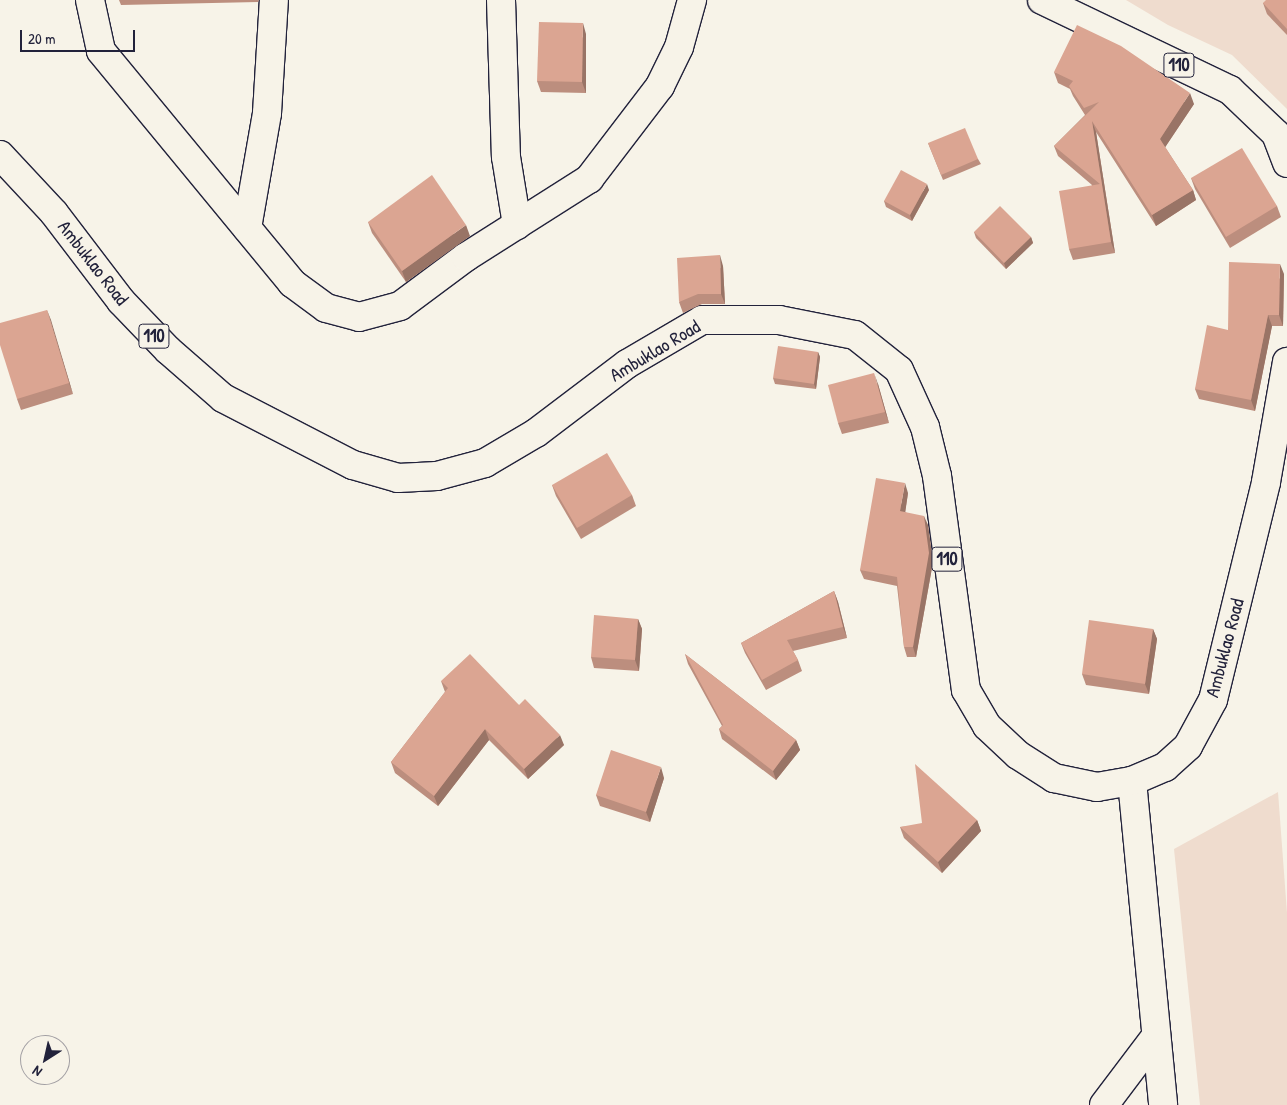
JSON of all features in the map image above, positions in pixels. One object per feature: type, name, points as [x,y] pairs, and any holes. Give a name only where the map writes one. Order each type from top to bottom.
[{"type":"main road","points":[[90,0],[101,51],[292,283],[326,308],[358,317],[400,306],[466,257],[589,179],[660,86],[679,47],[692,0]]},
{"type":"main road","points":[[247,228],[267,113],[274,0]]},
{"type":"main road","points":[[501,0],[506,157],[517,225]]},
{"type":"main road","name":"110","points":[[1042,0],[1230,90],[1276,134],[1287,163]]},
{"type":"main road","name":"Ambuklao Road","points":[[0,155],[54,214],[121,301],[168,350],[223,398],[353,465],[398,478],[437,476],[486,463],[536,433],[627,364],[702,320],[779,320],[855,335],[899,370],[925,427],[937,476],[966,690],[987,726],[1018,755],[1054,778],[1097,788],[1132,781],[1165,767],[1188,746],[1213,700],[1266,482],[1287,362]]},
{"type":"main road","points":[[1132,781],[1163,1105]]},
{"type":"main road","points":[[1104,1105],[1156,1036]]},
{"type":"shaded area","points":[[1126,0],[1287,0],[1287,109],[1232,55],[1168,25]]},
{"type":"shaded area","points":[[1278,792],[1287,913],[1287,1105],[1200,1105],[1174,849]]},
{"type":"building","points":[[1266,0],[1287,0],[1287,29],[1263,3]]},
{"type":"building","points":[[539,22],[583,23],[582,82],[537,81]]},
{"type":"building","points":[[1077,25],[1121,46],[1190,93],[1160,139],[1193,190],[1152,215],[1092,121],[1111,242],[1069,249],[1059,191],[1100,184],[1054,146],[1099,102],[1084,108],[1069,86],[1073,81],[1054,72]]},
{"type":"building","points":[[965,128],[978,159],[941,175],[928,143]]},
{"type":"building","points":[[1242,148],[1277,206],[1226,237],[1191,178]]},
{"type":"building","points":[[901,170],[927,184],[910,215],[884,201]]},
{"type":"building","points":[[432,175],[466,225],[402,271],[368,222]]},
{"type":"building","points":[[1000,206],[1031,237],[1004,263],[974,232]]},
{"type":"building","points":[[720,255],[721,294],[698,294],[679,302],[677,258]]},
{"type":"building","points":[[1229,262],[1280,264],[1279,315],[1268,315],[1251,400],[1195,389],[1207,325],[1228,330]]},
{"type":"building","points":[[47,310],[69,383],[17,399],[0,345],[0,323]]},
{"type":"building","points":[[778,346],[818,352],[814,384],[773,378]]},
{"type":"building","points":[[874,373],[885,412],[838,423],[828,385]]},
{"type":"building","points":[[607,453],[632,495],[577,528],[552,485]]},
{"type":"building","points":[[876,478],[905,483],[900,511],[924,516],[929,553],[913,647],[904,647],[897,577],[860,570]]},
{"type":"building","points":[[834,591],[843,627],[787,640],[798,660],[762,680],[741,643]]},
{"type":"building","points":[[594,615],[638,619],[635,660],[591,657]]},
{"type":"building","points":[[1089,620],[1153,629],[1145,684],[1082,674]]},
{"type":"building","points":[[470,654],[519,705],[525,699],[560,735],[524,769],[485,729],[434,796],[391,762],[448,688],[441,681]]},
{"type":"building","points":[[685,654],[796,740],[773,771],[719,729],[723,725]]},
{"type":"building","points":[[611,750],[661,767],[646,812],[596,795]]},
{"type":"building","points":[[915,764],[977,820],[938,862],[900,827],[922,823]]}]
